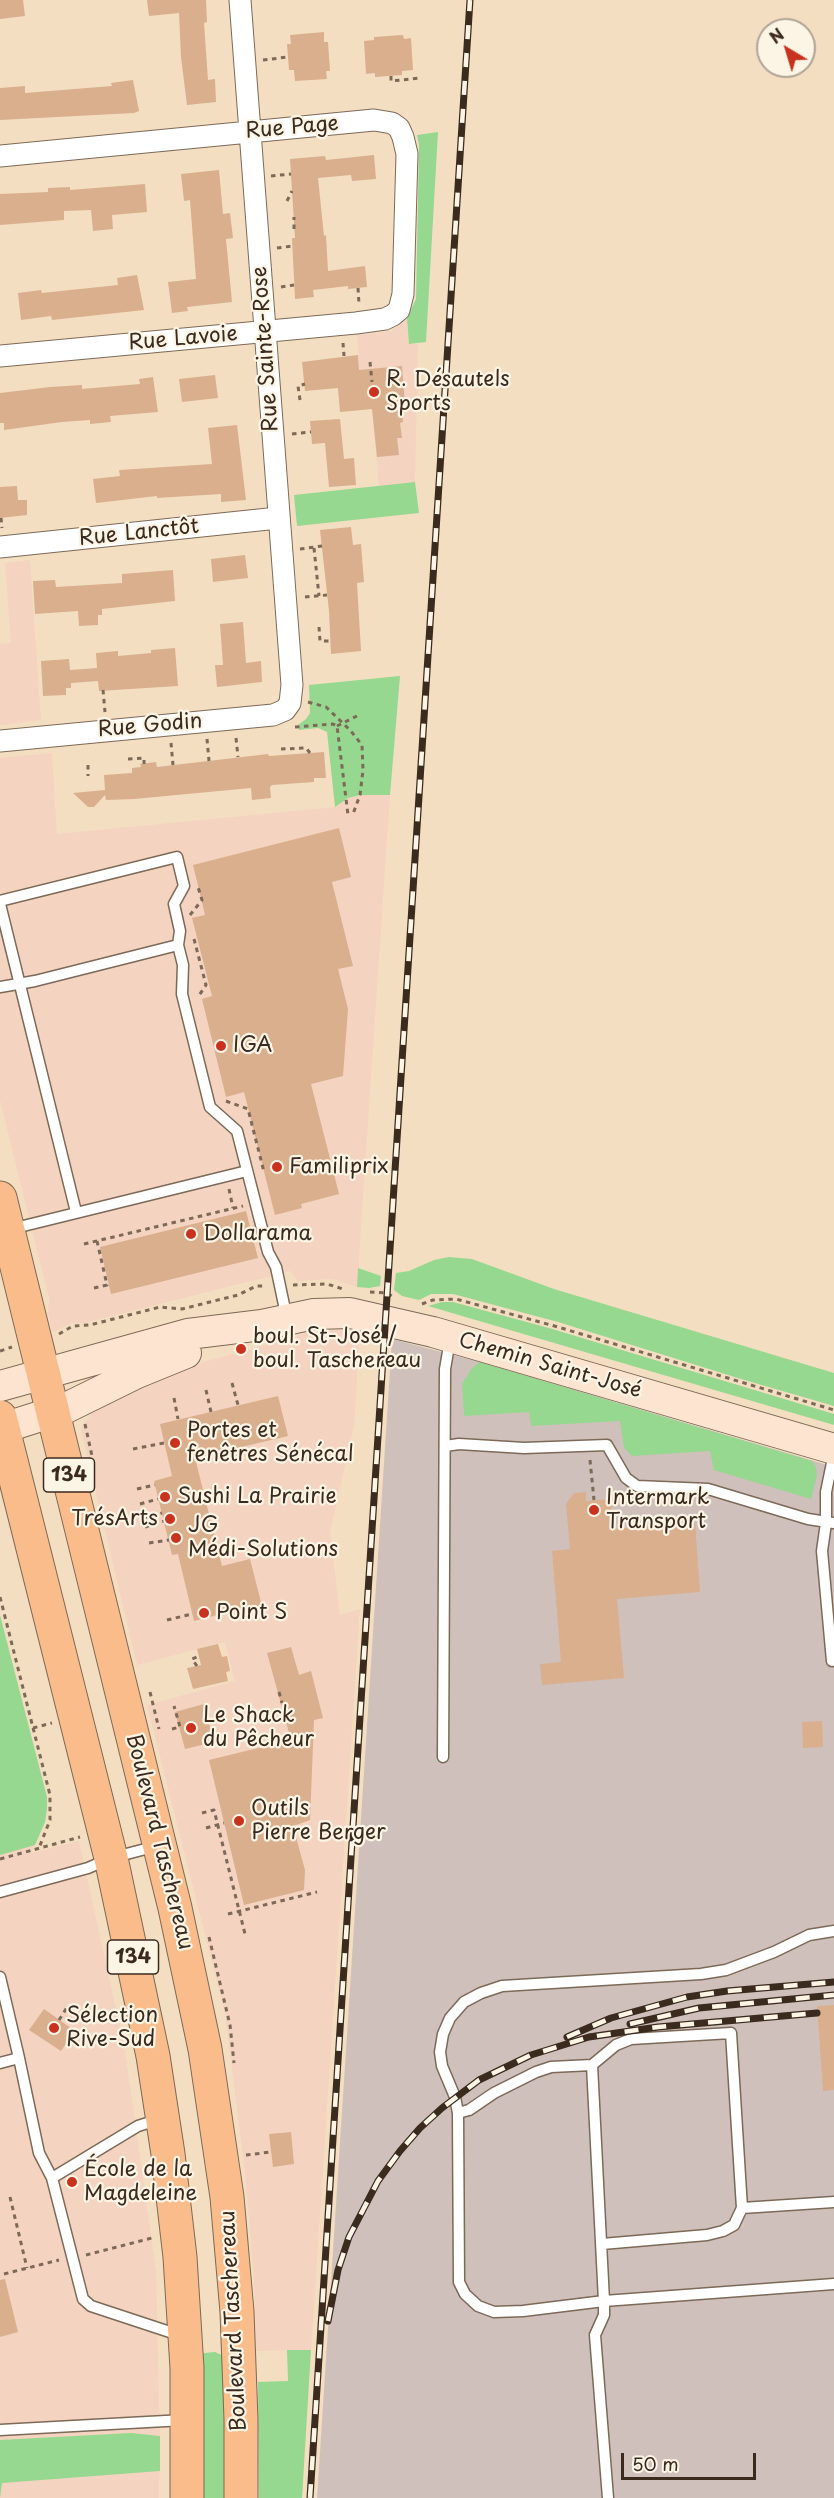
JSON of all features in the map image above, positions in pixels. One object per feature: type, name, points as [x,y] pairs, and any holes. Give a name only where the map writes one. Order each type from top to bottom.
[{"type":"main road","name":"Boulevard Taschereau","points":[[0,1198],[160,1845],[199,2016],[211,2084],[226,2197],[238,2334],[241,2498]]},
{"type":"main road","name":"134","points":[[1,1425],[64,1720],[111,1858],[148,2027],[163,2119],[180,2257],[185,2337],[187,2498]]},
{"type":"main road","points":[[64,1720],[125,1703]]},
{"type":"main road","points":[[148,2027],[199,2016]]},
{"type":"main road","points":[[185,2337],[238,2334]]},
{"type":"street","name":"Rue Sainte-Rose","points":[[240,0],[278,518],[301,700]]},
{"type":"street","name":"Rue Page","points":[[0,156],[374,120],[392,123],[399,128],[404,137],[407,154],[404,294],[399,310]]},
{"type":"street","name":"Rue Lavoie","points":[[0,356],[378,321],[399,310]]},
{"type":"street","name":"Rue Lanctôt","points":[[1,539],[278,518]]},
{"type":"street","name":"Rue Godin","points":[[0,741],[273,715],[301,700]]},
{"type":"street","name":"Chemin Saint-José","points":[[0,1386],[188,1334],[314,1314],[350,1314],[394,1322],[450,1337],[834,1451]]},
{"type":"street","name":"Chemin Saint-José","points":[[1,1425],[54,1413],[88,1399],[165,1360],[275,1322]]},
{"type":"lane","points":[[76,1212],[0,903],[177,857],[184,886],[174,904],[180,932],[178,945],[183,965],[182,994],[210,1107],[237,1131],[268,1252],[276,1267],[275,1322]]},
{"type":"lane","points":[[0,987],[35,981],[178,945]]},
{"type":"lane","points":[[8,1230],[247,1171]]},
{"type":"lane","points":[[443,1757],[445,1359],[450,1337]]},
{"type":"lane","points":[[445,1446],[524,1449],[607,1444],[626,1478],[637,1486],[708,1489],[830,1523]]},
{"type":"lane","points":[[832,1661],[822,1551],[830,1523],[826,1492],[834,1451]]},
{"type":"lane","points":[[0,1892],[160,1845]]},
{"type":"lane","points":[[834,1931],[808,1935],[774,1952],[726,1970],[701,1974],[517,1984],[481,1993],[464,2002],[450,2018],[443,2034],[440,2052],[442,2066],[455,2097],[458,2114],[457,2272],[465,2294],[478,2306],[494,2312],[523,2311],[604,2301],[834,2284]]},
{"type":"lane","points":[[0,1977],[39,2153],[52,2178],[81,2294],[86,2304],[185,2337]]},
{"type":"lane","points":[[458,2114],[469,2110],[515,2082],[544,2069],[567,2065],[592,2065],[616,2045],[631,2039],[731,2033],[742,2208],[734,2224],[723,2231],[707,2235],[602,2244]]},
{"type":"lane","points":[[0,2063],[19,2058]]},
{"type":"lane","points":[[592,2065],[604,2301],[604,2314],[595,2335],[608,2498]]},
{"type":"lane","points":[[52,2178],[138,2126],[151,2120],[163,2119]]},
{"type":"lane","points":[[742,2208],[834,2202]]},
{"type":"lane","points":[[0,2430],[187,2420]]},
{"type":"path","points":[[391,76],[391,81],[421,78]]},
{"type":"path","points":[[287,201],[292,191]]},
{"type":"path","points":[[294,218],[294,229]]},
{"type":"path","points":[[342,338],[344,356]]},
{"type":"path","points":[[370,362],[372,382]]},
{"type":"path","points":[[300,400],[298,386],[305,384]]},
{"type":"path","points":[[1,518],[1,539]]},
{"type":"path","points":[[314,548],[319,596]]},
{"type":"path","points":[[319,627],[320,641],[330,641]]},
{"type":"path","points":[[103,690],[105,716]]},
{"type":"path","points":[[301,700],[326,707],[358,739],[363,754],[360,795],[353,814]]},
{"type":"path","points":[[337,726],[357,716]]},
{"type":"path","points":[[295,727],[333,724],[337,726]]},
{"type":"path","points":[[337,726],[348,815]]},
{"type":"path","points":[[236,732],[238,757]]},
{"type":"path","points":[[206,735],[209,761]]},
{"type":"path","points":[[171,739],[173,765]]},
{"type":"path","points":[[281,749],[306,748],[310,753]]},
{"type":"path","points":[[128,759],[144,758],[144,764]]},
{"type":"path","points":[[88,765],[88,776]]},
{"type":"path","points":[[189,917],[202,900],[197,883]]},
{"type":"path","points":[[192,929],[206,986],[198,998]]},
{"type":"path","points":[[223,1100],[248,1109],[266,1179]]},
{"type":"path","points":[[226,1176],[233,1208]]},
{"type":"path","points":[[84,1244],[247,1205]]},
{"type":"path","points":[[188,1219],[189,1225]]},
{"type":"path","points":[[106,1239],[107,1245]]},
{"type":"path","points":[[94,1288],[107,1285],[97,1241]]},
{"type":"path","points":[[301,1285],[327,1284]]},
{"type":"path","points":[[56,1335],[72,1326],[102,1322],[160,1307],[182,1309],[238,1295],[256,1286],[266,1286]]},
{"type":"path","name":"Chemin Saint-José","points":[[421,1305],[433,1300],[456,1299],[558,1327],[834,1410]]},
{"type":"path","points":[[101,1315],[102,1322]]},
{"type":"path","points":[[0,1351],[6,1350]]},
{"type":"path","points":[[232,1383],[238,1405]]},
{"type":"path","points":[[206,1390],[211,1412]]},
{"type":"path","points":[[174,1398],[178,1419]]},
{"type":"path","points":[[133,1449],[164,1443]]},
{"type":"path","points":[[588,1446],[594,1500]]},
{"type":"path","points":[[136,1490],[155,1485]]},
{"type":"path","points":[[140,1504],[158,1499]]},
{"type":"path","points":[[143,1518],[162,1513]]},
{"type":"path","points":[[145,1527],[164,1521]]},
{"type":"path","points":[[149,1543],[168,1540]]},
{"type":"path","points":[[0,1597],[52,1810],[39,1848]]},
{"type":"path","points":[[167,1620],[192,1614]]},
{"type":"path","points":[[197,1666],[192,1659],[199,1656]]},
{"type":"path","points":[[279,1692],[282,1703]]},
{"type":"path","points":[[172,1729],[180,1727],[174,1706]]},
{"type":"path","points":[[33,1728],[64,1720]]},
{"type":"path","points":[[202,1813],[214,1810],[244,1934]]},
{"type":"path","points":[[206,1828],[224,1823]]},
{"type":"path","points":[[0,1859],[80,1837]]},
{"type":"path","points":[[228,1914],[317,1892]]},
{"type":"path","points":[[59,2020],[68,2006]]},
{"type":"path","points":[[243,2155],[271,2152]]},
{"type":"path","points":[[10,2197],[27,2268]]},
{"type":"path","points":[[78,2256],[154,2237]]},
{"type":"path","points":[[4,2274],[59,2260]]},
{"type":"shaded area","points":[[407,318],[409,344],[418,344],[415,482],[379,486],[372,409],[340,412],[338,391],[361,389],[357,335],[391,331]]},
{"type":"shaded area","points":[[30,560],[41,720],[0,725],[0,644],[11,643],[5,563]]},
{"type":"shaded area","points":[[52,753],[57,834],[335,807],[348,798],[360,795],[390,795],[357,1287],[332,1279],[297,1281],[291,1271],[84,1323],[72,1323],[53,1332],[48,1314],[49,1299],[0,1100],[0,758]]},
{"type":"shaded area","points":[[342,1329],[360,1330],[354,1426],[330,1532],[340,1615],[360,1609],[311,2350],[255,2351],[254,2280],[245,2172],[225,2014],[147,1705],[235,1681],[225,1642],[137,1665],[81,1430],[84,1422],[97,1409],[158,1375],[306,1333]]},
{"type":"shaded area","points":[[392,1339],[480,1362],[834,1467],[834,2498],[317,2498]]},
{"type":"shaded area","name":"École de la Magdeleine","points":[[0,1615],[47,1797],[45,1822],[31,1853],[79,1841],[125,2050],[156,2271],[159,2498],[0,2498]]},
{"type":"green space","points":[[438,132],[426,342],[409,344],[407,318],[416,299],[419,145],[417,135]]},
{"type":"green space","points":[[415,482],[419,513],[297,526],[294,495]]},
{"type":"green space","points":[[400,676],[390,795],[360,795],[348,798],[335,807],[327,732],[318,728],[299,730],[298,725],[310,713],[309,685]]},
{"type":"green space","points":[[449,1257],[472,1259],[554,1289],[834,1373],[834,1406],[558,1322],[453,1294],[431,1294],[419,1300],[402,1296],[394,1290],[396,1273],[409,1271],[434,1260]]},
{"type":"green space","points":[[358,1268],[381,1276],[380,1286],[357,1287]]},
{"type":"green space","points":[[453,1302],[549,1328],[834,1414],[834,1425],[428,1306]]},
{"type":"green space","points":[[480,1362],[812,1461],[816,1467],[817,1476],[811,1499],[714,1470],[710,1451],[632,1456],[624,1448],[620,1421],[531,1426],[529,1412],[464,1416],[462,1384],[472,1368]]},
{"type":"green space","points":[[0,1615],[47,1797],[47,1809],[45,1822],[35,1845],[0,1855]]},
{"type":"green space","points":[[287,2350],[311,2350],[302,2498],[259,2498],[258,2382],[288,2381]]},
{"type":"green space","points":[[215,2352],[226,2357],[230,2498],[199,2498],[200,2357],[204,2353]]},
{"type":"green space","points":[[131,2433],[160,2436],[160,2471],[2,2483],[0,2498],[0,2440]]},
{"type":"building","points":[[0,0],[23,0],[25,16],[0,19]]},
{"type":"building","points":[[147,0],[206,0],[207,22],[204,23],[208,80],[215,79],[216,102],[187,105],[181,57],[179,13],[149,16]]},
{"type":"building","points":[[324,32],[324,42],[328,42],[330,71],[326,71],[327,79],[295,81],[294,70],[289,70],[287,44],[291,44],[290,35]]},
{"type":"building","points":[[403,35],[404,39],[411,38],[413,70],[402,71],[402,75],[375,77],[375,73],[366,74],[364,41],[374,40],[374,37]]},
{"type":"building","points":[[133,80],[139,111],[134,113],[0,120],[0,88],[25,86],[25,93],[112,86],[111,83]]},
{"type":"building","points":[[374,155],[376,179],[352,181],[351,175],[318,178],[324,236],[326,235],[328,271],[365,266],[367,287],[348,289],[348,286],[313,290],[314,297],[295,299],[292,238],[295,238],[290,159],[325,156],[326,160]]},
{"type":"building","points":[[219,170],[223,214],[230,213],[233,238],[226,239],[232,302],[187,307],[188,311],[172,313],[168,282],[196,279],[190,200],[184,201],[181,174]]},
{"type":"building","points":[[145,184],[147,212],[112,215],[113,229],[93,231],[91,210],[64,211],[64,220],[0,225],[0,194],[48,192],[48,188],[70,187],[70,190]]},
{"type":"building","points":[[137,275],[144,310],[52,320],[51,316],[21,320],[18,293],[41,290],[42,293],[118,285],[117,278]]},
{"type":"building","points":[[358,355],[359,370],[402,366],[405,404],[402,405],[403,422],[400,423],[402,438],[397,438],[399,455],[377,457],[372,409],[340,412],[338,388],[305,391],[302,362]]},
{"type":"building","points":[[215,375],[218,398],[182,402],[179,379]]},
{"type":"building","points":[[153,377],[158,412],[110,416],[111,422],[90,424],[90,420],[62,422],[4,430],[4,423],[0,423],[0,393],[50,387],[82,385],[82,389],[140,384],[139,379]]},
{"type":"building","points":[[340,419],[344,459],[354,458],[356,485],[329,487],[325,443],[312,444],[310,421]]},
{"type":"building","points":[[237,425],[246,500],[221,502],[221,494],[157,498],[157,496],[96,503],[93,479],[120,476],[119,470],[212,464],[208,428]]},
{"type":"building","points":[[17,486],[18,500],[27,500],[27,515],[0,518],[0,487]]},
{"type":"building","points":[[351,527],[353,545],[361,544],[364,582],[357,583],[361,651],[331,654],[329,611],[320,530]]},
{"type":"building","points":[[245,555],[248,578],[213,582],[211,559]]},
{"type":"building","points":[[173,570],[175,601],[102,609],[102,615],[98,615],[98,625],[79,626],[78,611],[35,614],[33,581],[55,580],[56,587],[122,583],[122,574]]},
{"type":"building","points":[[243,622],[246,663],[261,661],[262,682],[217,687],[215,665],[223,665],[220,624]]},
{"type":"building","points":[[175,648],[178,686],[99,691],[98,681],[71,683],[71,688],[66,688],[66,695],[43,696],[41,661],[69,659],[70,670],[97,668],[96,653],[118,651],[118,656]]},
{"type":"building","points":[[324,752],[326,778],[314,778],[314,782],[272,785],[270,787],[271,798],[252,800],[251,788],[134,799],[106,800],[105,795],[94,807],[88,807],[73,793],[105,790],[104,775],[132,773],[132,768],[141,767],[140,764],[156,762],[157,767],[268,754],[269,756]]},
{"type":"building","points":[[339,828],[351,877],[332,882],[353,966],[338,969],[348,1009],[343,1076],[311,1084],[339,1194],[301,1204],[302,1208],[275,1215],[244,1092],[226,1097],[202,999],[212,996],[192,918],[205,915],[193,865]]},
{"type":"building","points":[[246,1211],[258,1258],[111,1294],[100,1247]]},
{"type":"building","points":[[278,1396],[288,1436],[195,1458],[222,1566],[250,1559],[262,1606],[248,1613],[233,1611],[194,1621],[178,1554],[172,1555],[154,1481],[172,1476],[160,1424]]},
{"type":"building","points":[[586,1492],[586,1501],[611,1499],[613,1529],[695,1522],[700,1592],[617,1599],[624,1678],[542,1685],[540,1664],[561,1662],[552,1551],[570,1549],[566,1504],[574,1493]]},
{"type":"building","points":[[218,1644],[222,1657],[227,1656],[230,1671],[226,1672],[228,1681],[193,1689],[187,1668],[201,1665],[197,1649]]},
{"type":"building","points":[[291,1647],[299,1675],[311,1671],[323,1718],[314,1720],[310,1820],[293,1826],[305,1870],[304,1890],[244,1905],[209,1760],[291,1740],[267,1653]]},
{"type":"building","points":[[204,1704],[214,1742],[185,1749],[175,1712]]},
{"type":"building","points":[[822,1721],[823,1747],[803,1748],[802,1722]]},
{"type":"building","points":[[834,2005],[834,2090],[823,2091],[817,2006]]},
{"type":"building","points":[[44,2009],[75,2031],[61,2051],[29,2030]]},
{"type":"building","points":[[291,2132],[294,2164],[273,2167],[269,2134]]},
{"type":"building","points":[[5,2279],[18,2332],[0,2337],[0,2280]]},
{"type":"railway","points":[[310,2498],[470,0]]},
{"type":"railway","points":[[567,2037],[611,2018],[687,1997],[727,1991],[834,1982]]},
{"type":"railway","points":[[630,2024],[699,2008],[834,1995]]},
{"type":"railway","points":[[328,2321],[338,2270],[349,2237],[378,2181],[420,2128],[479,2080],[531,2055],[589,2037],[658,2027],[817,2013]]},
{"type":"place","name":"R. Désautels Sports","points":[[374,392]]},
{"type":"place","name":"IGA","points":[[221,1046]]},
{"type":"place","name":"Familiprix","points":[[277,1167]]},
{"type":"place","name":"Dollarama","points":[[191,1234]]},
{"type":"place","name":"boul. St-José / boul. Taschereau","points":[[241,1349]]},
{"type":"place","name":"Portes et fenêtres Sénécal","points":[[175,1443]]},
{"type":"place","name":"Sushi La Prairie","points":[[165,1497]]},
{"type":"place","name":"Intermark Transport","points":[[594,1510]]},
{"type":"place","name":"TrésArts","points":[[170,1519]]},
{"type":"place","name":"JG Médi-Solutions","points":[[176,1538]]},
{"type":"place","name":"Point S","points":[[204,1613]]},
{"type":"place","name":"Le Shack du Pêcheur","points":[[191,1728]]},
{"type":"place","name":"Outils Pierre Berger","points":[[239,1821]]},
{"type":"place","name":"Sélection Rive-Sud","points":[[54,2028]]},
{"type":"place","name":"École de la Magdeleine","points":[[72,2182]]}]
